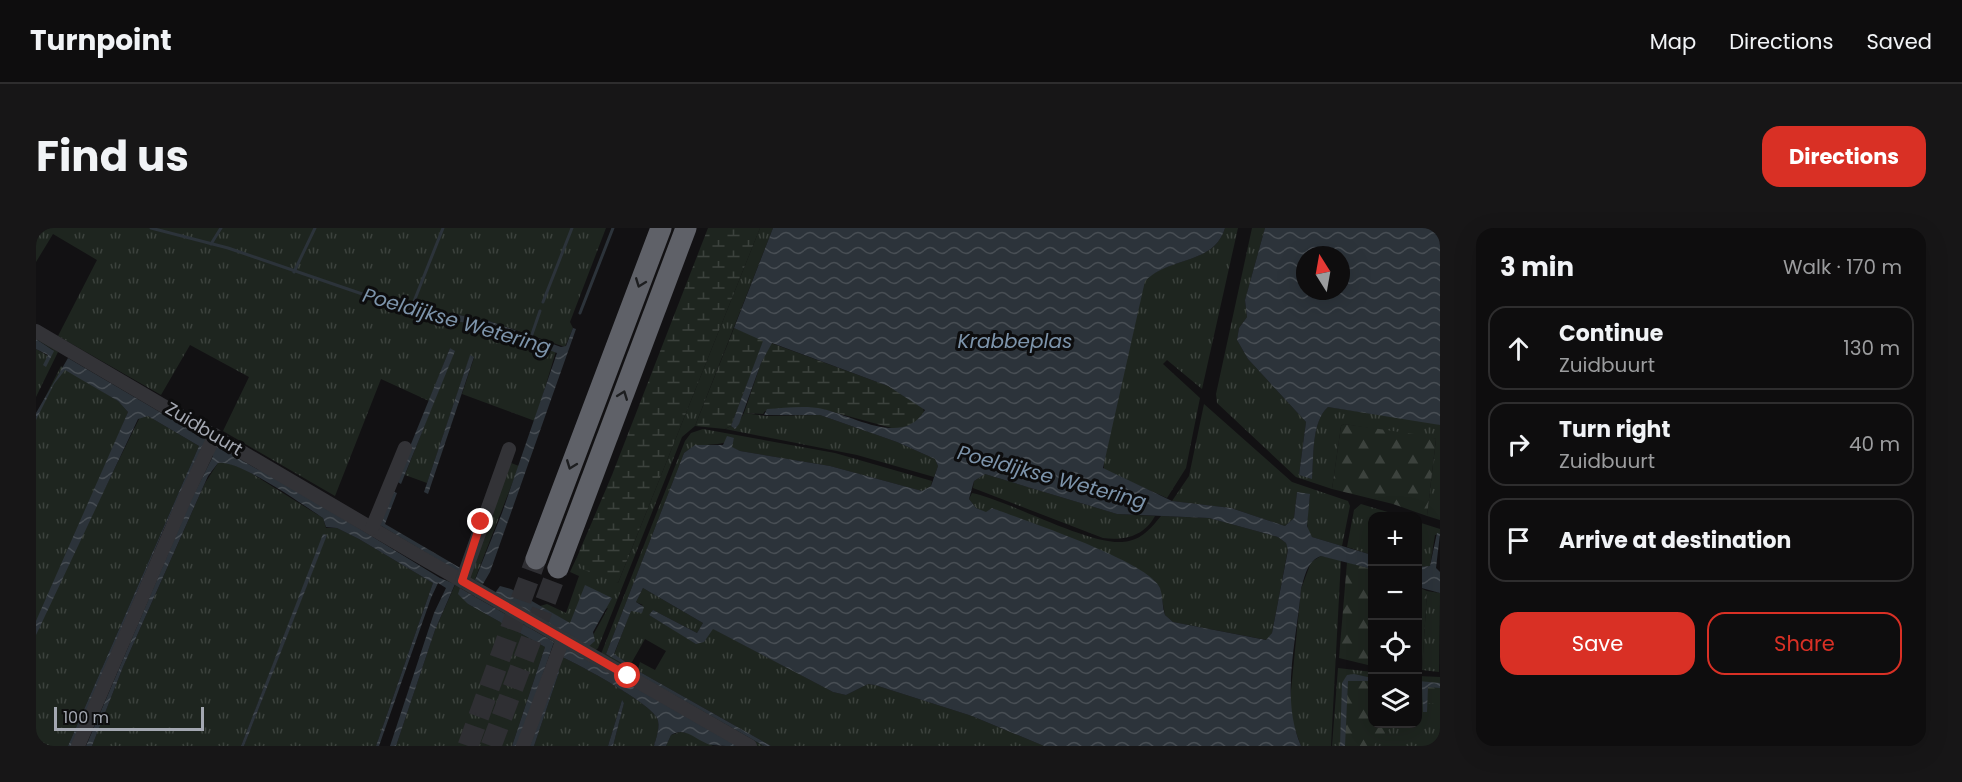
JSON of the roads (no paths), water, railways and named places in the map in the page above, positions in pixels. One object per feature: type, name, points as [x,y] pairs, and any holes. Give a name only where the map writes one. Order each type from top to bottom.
[{"type":"highway","points":[[536,559],[661,228]]},
{"type":"highway","points":[[558,568],[686,228]]},
{"type":"street","name":"Zuidbuurt","points":[[36,331],[462,581],[750,746]]},
{"type":"street","points":[[78,746],[215,435]]},
{"type":"street","points":[[372,528],[405,448]]},
{"type":"street","points":[[462,581],[509,449]]},
{"type":"street","points":[[523,746],[563,639]]},
{"type":"water","name":"Krabbeplas","points":[[773,228],[1225,228],[1219,240],[1211,248],[1166,267],[1145,281],[1103,468],[1172,501],[1231,508],[1285,526],[1294,518],[1297,492],[1310,494],[1307,526],[1312,537],[1368,554],[1368,568],[1321,556],[1313,561],[1305,574],[1301,589],[1291,688],[1295,728],[1301,746],[1044,746],[972,716],[875,685],[868,684],[846,695],[833,692],[713,629],[704,642],[696,644],[649,615],[653,610],[697,633],[703,623],[643,588],[636,602],[644,607],[642,613],[631,611],[614,654],[627,663],[627,666],[606,654],[684,453],[695,445],[723,445],[727,436],[734,438],[732,447],[740,451],[830,466],[922,491],[931,486],[938,466],[935,459],[897,442],[820,415],[764,415],[767,409],[816,408],[864,423],[892,428],[904,427],[916,421],[925,410],[888,386],[772,343],[761,363],[739,424],[735,429],[731,426],[763,341],[734,328]],"holes":[[[985,474],[1117,514],[1209,518],[1278,537],[1286,543],[1288,550],[1272,633],[1266,640],[1173,622],[1165,615],[1160,588],[1151,578],[1134,566],[1111,554],[992,508],[986,512],[976,508],[969,499],[974,481]]]},
{"type":"water","points":[[1265,228],[1440,228],[1440,425],[1328,407],[1316,431],[1312,479],[1299,475],[1306,422],[1248,359],[1237,340],[1239,328],[1247,317],[1245,300]]},
{"type":"water","points":[[409,305],[489,321],[561,347],[566,346],[573,328],[576,329],[490,572],[483,584],[475,580],[502,513],[557,353],[484,326],[409,313]]},
{"type":"water","points":[[36,339],[54,351],[46,367],[43,365],[48,355],[36,349]]},
{"type":"water","points":[[450,348],[455,351],[401,484],[396,481]]},
{"type":"water","points":[[470,355],[474,357],[428,494],[424,492]]},
{"type":"water","points":[[68,358],[257,469],[270,474],[440,578],[455,584],[435,630],[396,746],[390,746],[434,613],[446,588],[438,583],[431,598],[379,746],[376,746],[433,583],[359,539],[337,528],[326,527],[323,518],[255,475],[241,468],[218,463],[208,476],[123,667],[92,746],[86,746],[191,500],[213,456],[202,447],[163,531],[72,746],[68,746],[199,446],[148,416],[138,419],[36,635],[36,621],[128,412],[118,401],[65,370],[54,384],[36,420],[36,413]]},
{"type":"water","points":[[392,491],[397,493],[385,524],[462,569],[460,573],[378,524]]},
{"type":"water","points":[[1437,533],[1440,534],[1436,568],[1440,572],[1440,593],[1422,588],[1422,567],[1430,566]]},
{"type":"water","points":[[323,534],[327,535],[244,746],[241,746]]},
{"type":"water","points":[[585,585],[612,598],[593,632],[595,641],[588,647],[495,593],[500,586],[511,589],[570,623]]},
{"type":"water","points":[[460,588],[554,642],[518,746],[512,746],[545,647],[468,604],[458,594]]},
{"type":"water","points":[[566,648],[741,746],[712,745],[687,733],[676,732],[671,735],[666,746],[654,746],[658,725],[657,718],[652,711],[614,685],[562,657]]},
{"type":"water","points":[[558,668],[559,672],[534,746],[530,746]]},
{"type":"water","points":[[640,672],[771,746],[764,746],[639,675]]},
{"type":"water","points":[[1347,675],[1368,677],[1368,681],[1348,681],[1345,746],[1340,746],[1342,683]]},
{"type":"water","points":[[1422,681],[1440,683],[1440,688],[1428,687],[1427,712],[1423,712]]},
{"type":"water","points":[[622,700],[624,703],[613,746],[608,746]]},
{"type":"waterway","name":"Poeldijkse Wetering","points":[[151,228],[228,248],[409,310]]},
{"type":"waterway","points":[[211,244],[221,228]]},
{"type":"waterway","points":[[294,272],[315,228]]},
{"type":"waterway","points":[[411,309],[443,228]]},
{"type":"waterway","points":[[543,302],[572,228]]},
{"type":"waterway","points":[[580,313],[613,228]]},
{"type":"waterway","points":[[531,337],[540,311]]},
{"type":"tunnel","points":[[468,746],[536,559]]},
{"type":"tunnel","points":[[491,746],[558,568]]}]
